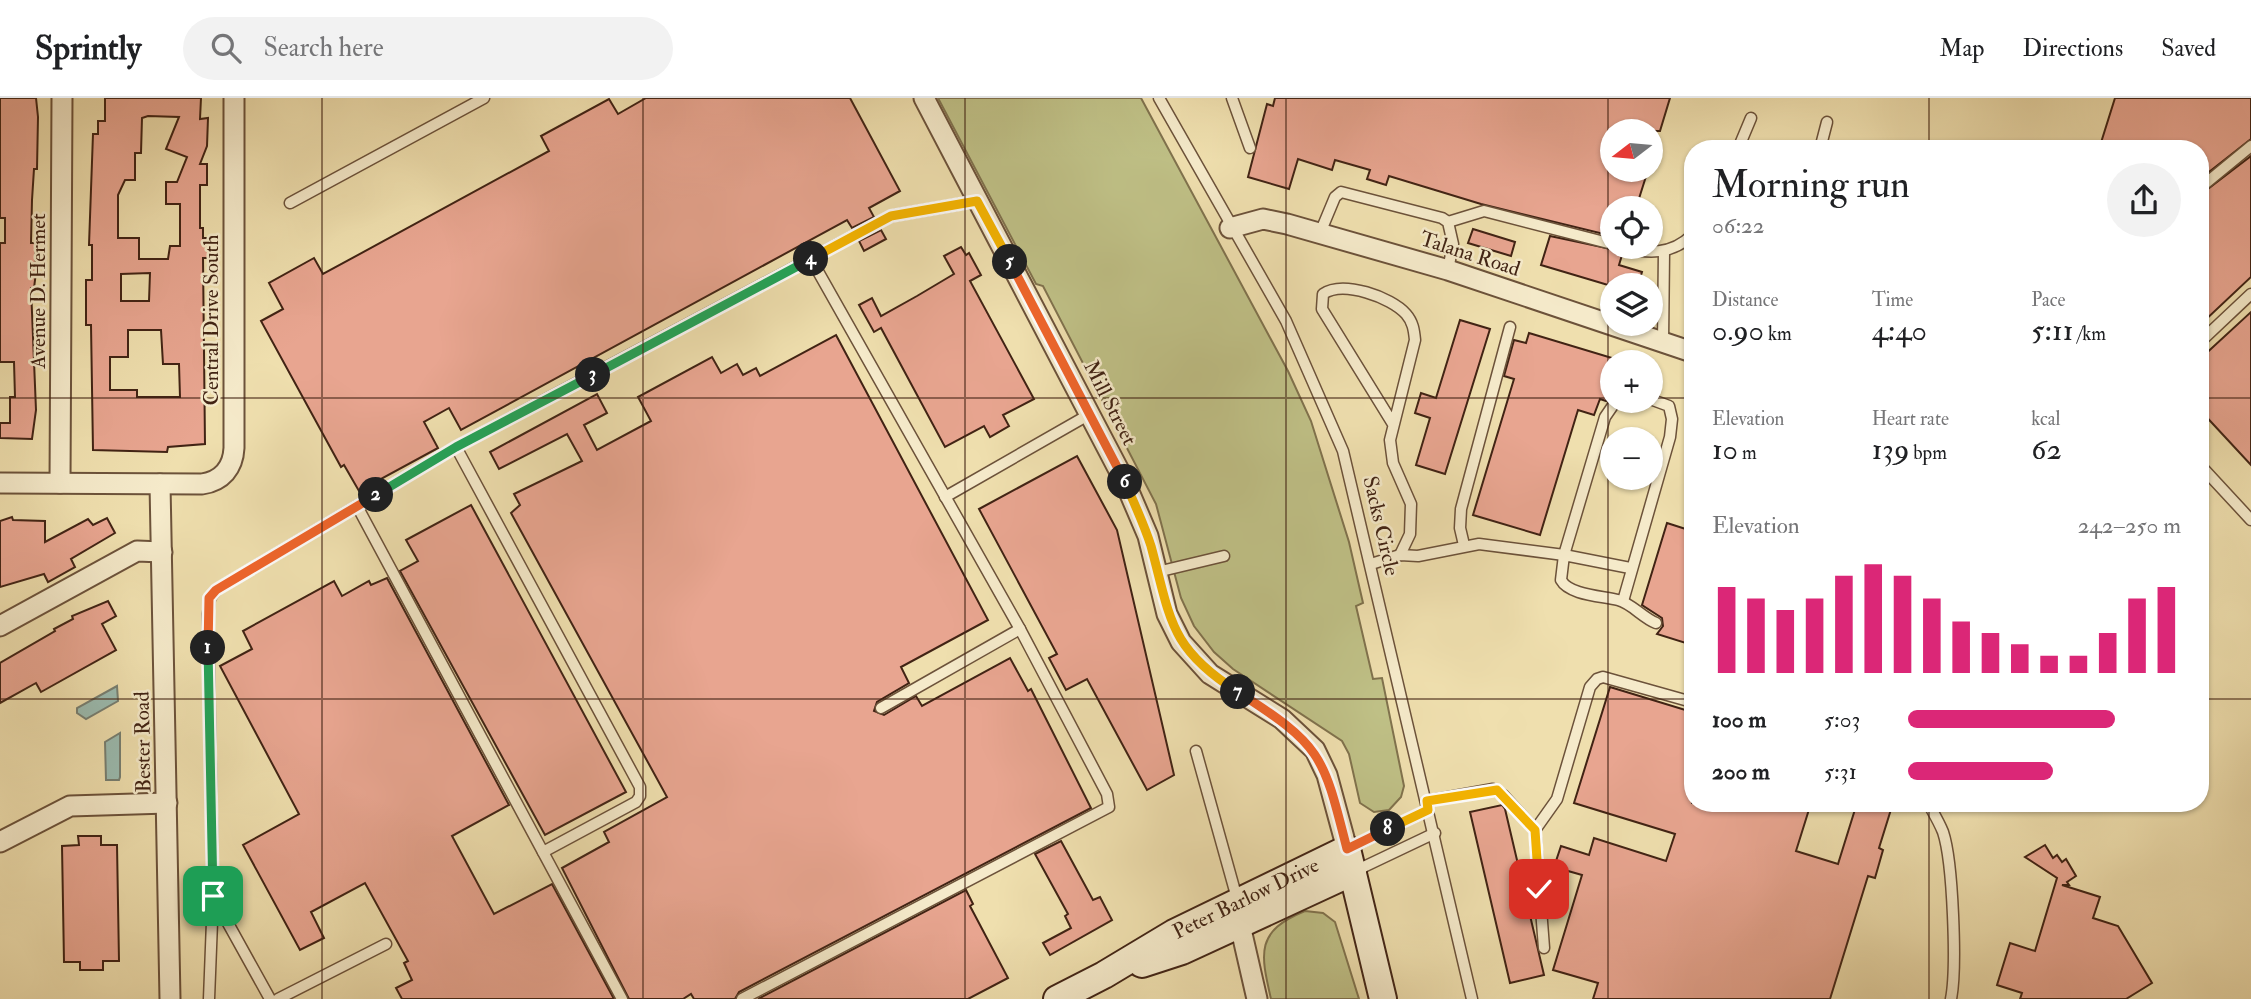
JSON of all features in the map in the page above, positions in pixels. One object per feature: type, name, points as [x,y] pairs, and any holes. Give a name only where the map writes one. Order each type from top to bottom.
[{"type":"street","name":"Avenue D. Hermet","points":[[60,484],[62,98]]},
{"type":"street","name":"Central Drive South","points":[[0,483],[209,483],[226,472],[233,457],[234,98]]},
{"type":"street","name":"Mill Street","points":[[923,98],[1090,414],[1138,511],[1174,629],[1195,659],[1221,681],[1282,719],[1315,750],[1327,775],[1350,860]]},
{"type":"street","name":"Talana Road","points":[[1230,228],[1263,219],[1320,233],[1448,270],[1684,349]]},
{"type":"street","name":"Bester Road","points":[[160,484],[170,999]]},
{"type":"street","points":[[0,626],[137,551],[162,552]]},
{"type":"street","points":[[0,842],[70,806],[167,803]]},
{"type":"street","points":[[1350,860],[1383,999]]},
{"type":"street","name":"Peter Barlow Drive","points":[[1056,999],[1104,975],[1182,951],[1239,914],[1350,860]]},
{"type":"street","points":[[1239,914],[1256,999]]},
{"type":"lane","points":[[290,203],[484,98]]},
{"type":"lane","name":"Sacks Circle","points":[[1159,98],[1230,228],[1286,321],[1325,403],[1343,451],[1473,999]]},
{"type":"lane","points":[[1232,98],[1250,148]]},
{"type":"lane","points":[[1742,140],[1751,118]]},
{"type":"lane","points":[[1822,140],[1827,122]]},
{"type":"lane","points":[[2209,181],[2251,146]]},
{"type":"lane","points":[[1320,233],[1335,197],[1341,192],[1448,222],[1484,211],[1600,241]]},
{"type":"lane","points":[[209,999],[213,896],[209,598],[227,582],[456,447],[891,216],[977,201]]},
{"type":"lane","points":[[1448,222],[1453,244],[1448,270]]},
{"type":"lane","points":[[1663,342],[1664,251],[1684,243]]},
{"type":"lane","points":[[742,999],[1110,807],[1107,794],[1020,629],[811,259]]},
{"type":"lane","points":[[1393,424],[1322,309],[1323,294],[1330,289],[1343,288],[1390,302],[1406,313],[1414,326],[1415,340],[1393,424],[1390,452],[1408,494],[1412,517],[1410,534],[1400,555]]},
{"type":"lane","points":[[2209,333],[2251,293]]},
{"type":"lane","points":[[1464,545],[1460,528],[1461,509],[1510,327]]},
{"type":"lane","points":[[1623,601],[1630,568],[1670,437],[1672,419],[1669,406],[1663,404]]},
{"type":"lane","points":[[1608,413],[1564,555],[1561,574],[1563,584],[1623,601],[1642,617],[1656,623]]},
{"type":"lane","points":[[945,498],[1090,414]]},
{"type":"lane","points":[[456,447],[640,788],[640,796],[636,802],[543,852]]},
{"type":"lane","points":[[2209,475],[2251,520]]},
{"type":"lane","points":[[357,506],[622,999]]},
{"type":"lane","points":[[1371,564],[1400,555],[1418,556],[1479,544],[1564,555],[1630,568]]},
{"type":"lane","points":[[1157,572],[1224,556]]},
{"type":"lane","points":[[881,708],[1020,629]]},
{"type":"lane","points":[[1544,948],[1535,830],[1557,799],[1590,687],[1603,677],[1684,700]]},
{"type":"lane","points":[[1196,751],[1239,914]]},
{"type":"lane","name":"Peter Barlow Drive","points":[[1350,860],[1427,805],[1493,789],[1503,795],[1535,830]]},
{"type":"lane","points":[[1932,812],[1943,833],[1951,897],[1954,984],[1951,999]]},
{"type":"lane","name":"Peter Barlow Drive","points":[[1350,860],[1435,833]]},
{"type":"lane","points":[[213,896],[270,999]]},
{"type":"lane","points":[[278,999],[386,944]]},
{"type":"green space","points":[[938,98],[1141,98],[1288,371],[1311,421],[1349,542],[1363,603],[1356,606],[1373,679],[1382,678],[1404,786],[1401,797],[1389,810],[1374,812],[1360,803],[1349,754],[1342,741],[1233,669],[1214,652],[1194,626],[1181,598],[1156,504],[1043,286],[1036,284]]},
{"type":"green space","points":[[1305,911],[1323,913],[1335,922],[1359,999],[1271,999],[1265,968],[1265,945],[1277,927]]},
{"type":"water","points":[[117,686],[118,701],[86,719],[77,713],[77,708]]},
{"type":"water","points":[[120,733],[120,777],[119,780],[106,780],[105,742]]},
{"type":"building","points":[[0,98],[36,98],[38,117],[31,243],[35,243],[36,272],[34,288],[31,288],[36,410],[32,439],[0,438],[0,423],[10,423],[10,397],[15,397],[14,362],[0,362],[0,243],[5,243],[5,218],[0,218]]},
{"type":"building","points":[[105,98],[201,98],[200,119],[208,118],[207,146],[200,164],[207,164],[207,185],[200,185],[200,228],[203,228],[203,238],[209,238],[210,245],[209,258],[203,258],[205,444],[168,447],[167,452],[93,450],[91,325],[86,325],[86,280],[92,280],[92,245],[89,245],[93,134],[98,134],[98,121],[105,121]],"holes":[[[179,117],[166,149],[187,157],[177,182],[166,182],[166,204],[180,204],[180,246],[170,246],[168,259],[139,259],[139,238],[118,238],[118,195],[125,180],[135,180],[135,153],[141,153],[142,118]],[[150,273],[149,301],[121,301],[121,274]],[[128,330],[161,330],[163,364],[179,364],[180,397],[137,397],[137,390],[110,390],[110,357],[128,357]]]},
{"type":"building","points":[[646,98],[850,98],[900,191],[869,208],[874,217],[852,228],[847,220],[461,430],[449,408],[424,422],[438,448],[359,491],[344,465],[341,467],[261,321],[283,309],[269,283],[314,258],[323,274],[549,151],[541,136],[609,99],[618,114]]},
{"type":"building","points":[[1275,98],[1670,98],[1663,121],[1600,119],[1600,182],[1644,182],[1640,196],[1600,196],[1600,233],[1481,204],[1389,176],[1386,185],[1367,179],[1370,170],[1335,160],[1332,170],[1298,159],[1289,189],[1248,177],[1267,104],[1273,106]]},
{"type":"building","points":[[2115,98],[2251,98],[2251,139],[2209,172],[2209,140],[2102,140]]},
{"type":"building","points":[[2251,156],[2251,277],[2209,317],[2209,188]]},
{"type":"building","points":[[1473,229],[1515,242],[1511,256],[1468,243]]},
{"type":"building","points":[[881,230],[886,239],[864,251],[859,241]]},
{"type":"building","points":[[1550,236],[1600,247],[1600,259],[1621,259],[1619,265],[1642,272],[1600,273],[1600,283],[1541,265]]},
{"type":"building","points":[[961,247],[966,255],[969,253],[981,275],[970,281],[1034,399],[1003,415],[1009,426],[990,437],[984,426],[945,447],[881,328],[874,332],[859,305],[872,298],[881,316],[917,296],[954,274],[944,256]]},
{"type":"building","points":[[2251,312],[2251,465],[2209,420],[2209,351]]},
{"type":"building","points":[[1460,320],[1490,329],[1445,474],[1416,465],[1430,418],[1415,413],[1421,393],[1436,398]]},
{"type":"building","points":[[1529,333],[1600,354],[1600,399],[1594,415],[1578,410],[1540,535],[1473,515],[1514,379],[1504,376],[1514,340],[1526,343]]},
{"type":"building","points":[[836,335],[988,620],[901,667],[909,683],[877,702],[874,711],[884,715],[916,696],[922,706],[1010,658],[1028,691],[1031,689],[1091,808],[739,992],[735,999],[694,999],[691,994],[683,999],[629,999],[562,868],[609,842],[604,832],[667,797],[511,513],[520,505],[514,494],[582,461],[567,434],[499,469],[490,452],[597,394],[607,413],[584,425],[597,450],[651,421],[638,397],[712,357],[721,373],[737,364],[743,375],[756,368],[760,376]]},
{"type":"building","points":[[1077,456],[1117,530],[1174,775],[1147,790],[1087,679],[1066,690],[1049,658],[1057,654],[979,509]]},
{"type":"building","points":[[471,505],[626,792],[545,835],[400,571],[418,561],[406,540]]},
{"type":"building","points":[[12,517],[13,520],[45,521],[45,542],[88,519],[93,525],[107,518],[115,533],[71,559],[75,567],[48,582],[44,574],[0,587],[0,521]]},
{"type":"building","points":[[1667,523],[1684,528],[1684,642],[1657,634],[1663,626],[1662,618],[1642,605]]},
{"type":"building","points":[[387,578],[509,805],[452,836],[494,914],[552,884],[614,999],[402,999],[396,988],[412,980],[404,963],[408,961],[365,883],[311,912],[324,938],[300,950],[243,845],[299,814],[220,666],[252,649],[243,631],[334,581],[342,596],[369,581],[371,585]]},
{"type":"building","points":[[108,601],[116,616],[102,624],[116,650],[41,692],[36,683],[0,703],[0,663],[55,631],[54,629],[73,619],[72,616]]},
{"type":"building","points":[[1610,687],[1684,710],[1684,812],[1808,812],[1796,851],[1838,864],[1854,812],[1890,812],[1879,848],[1883,850],[1875,878],[1868,876],[1830,999],[1593,999],[1598,983],[1553,970],[1582,875],[1554,867],[1561,846],[1589,855],[1594,838],[1666,861],[1675,834],[1574,803]]},
{"type":"building","points":[[1502,805],[1544,975],[1510,983],[1470,812]]},
{"type":"building","points":[[78,836],[101,836],[101,845],[117,845],[119,961],[103,961],[103,970],[80,970],[80,962],[64,962],[62,846],[79,845]]},
{"type":"building","points":[[1061,841],[1093,900],[1100,897],[1112,920],[1050,955],[1043,943],[1071,928],[1065,916],[1068,914],[1035,854]]},
{"type":"building","points":[[2045,845],[2053,858],[2057,855],[2062,862],[2066,859],[2076,876],[2067,882],[2069,885],[2062,885],[2100,897],[2093,918],[2118,926],[2152,983],[2126,999],[2020,999],[2022,993],[1997,985],[2010,943],[2035,951],[2057,878],[2025,857]]},
{"type":"building","points":[[966,890],[973,904],[970,906],[1008,978],[968,999],[758,999]]},
{"type":"route","points":[[213,896],[208,614],[209,598],[216,590],[456,447],[891,216],[950,203],[977,201],[1124,480],[1150,544],[1167,614],[1181,642],[1210,674],[1282,719],[1315,750],[1327,775],[1347,849],[1428,810],[1427,801],[1493,789],[1503,795],[1535,830],[1539,889]]}]
